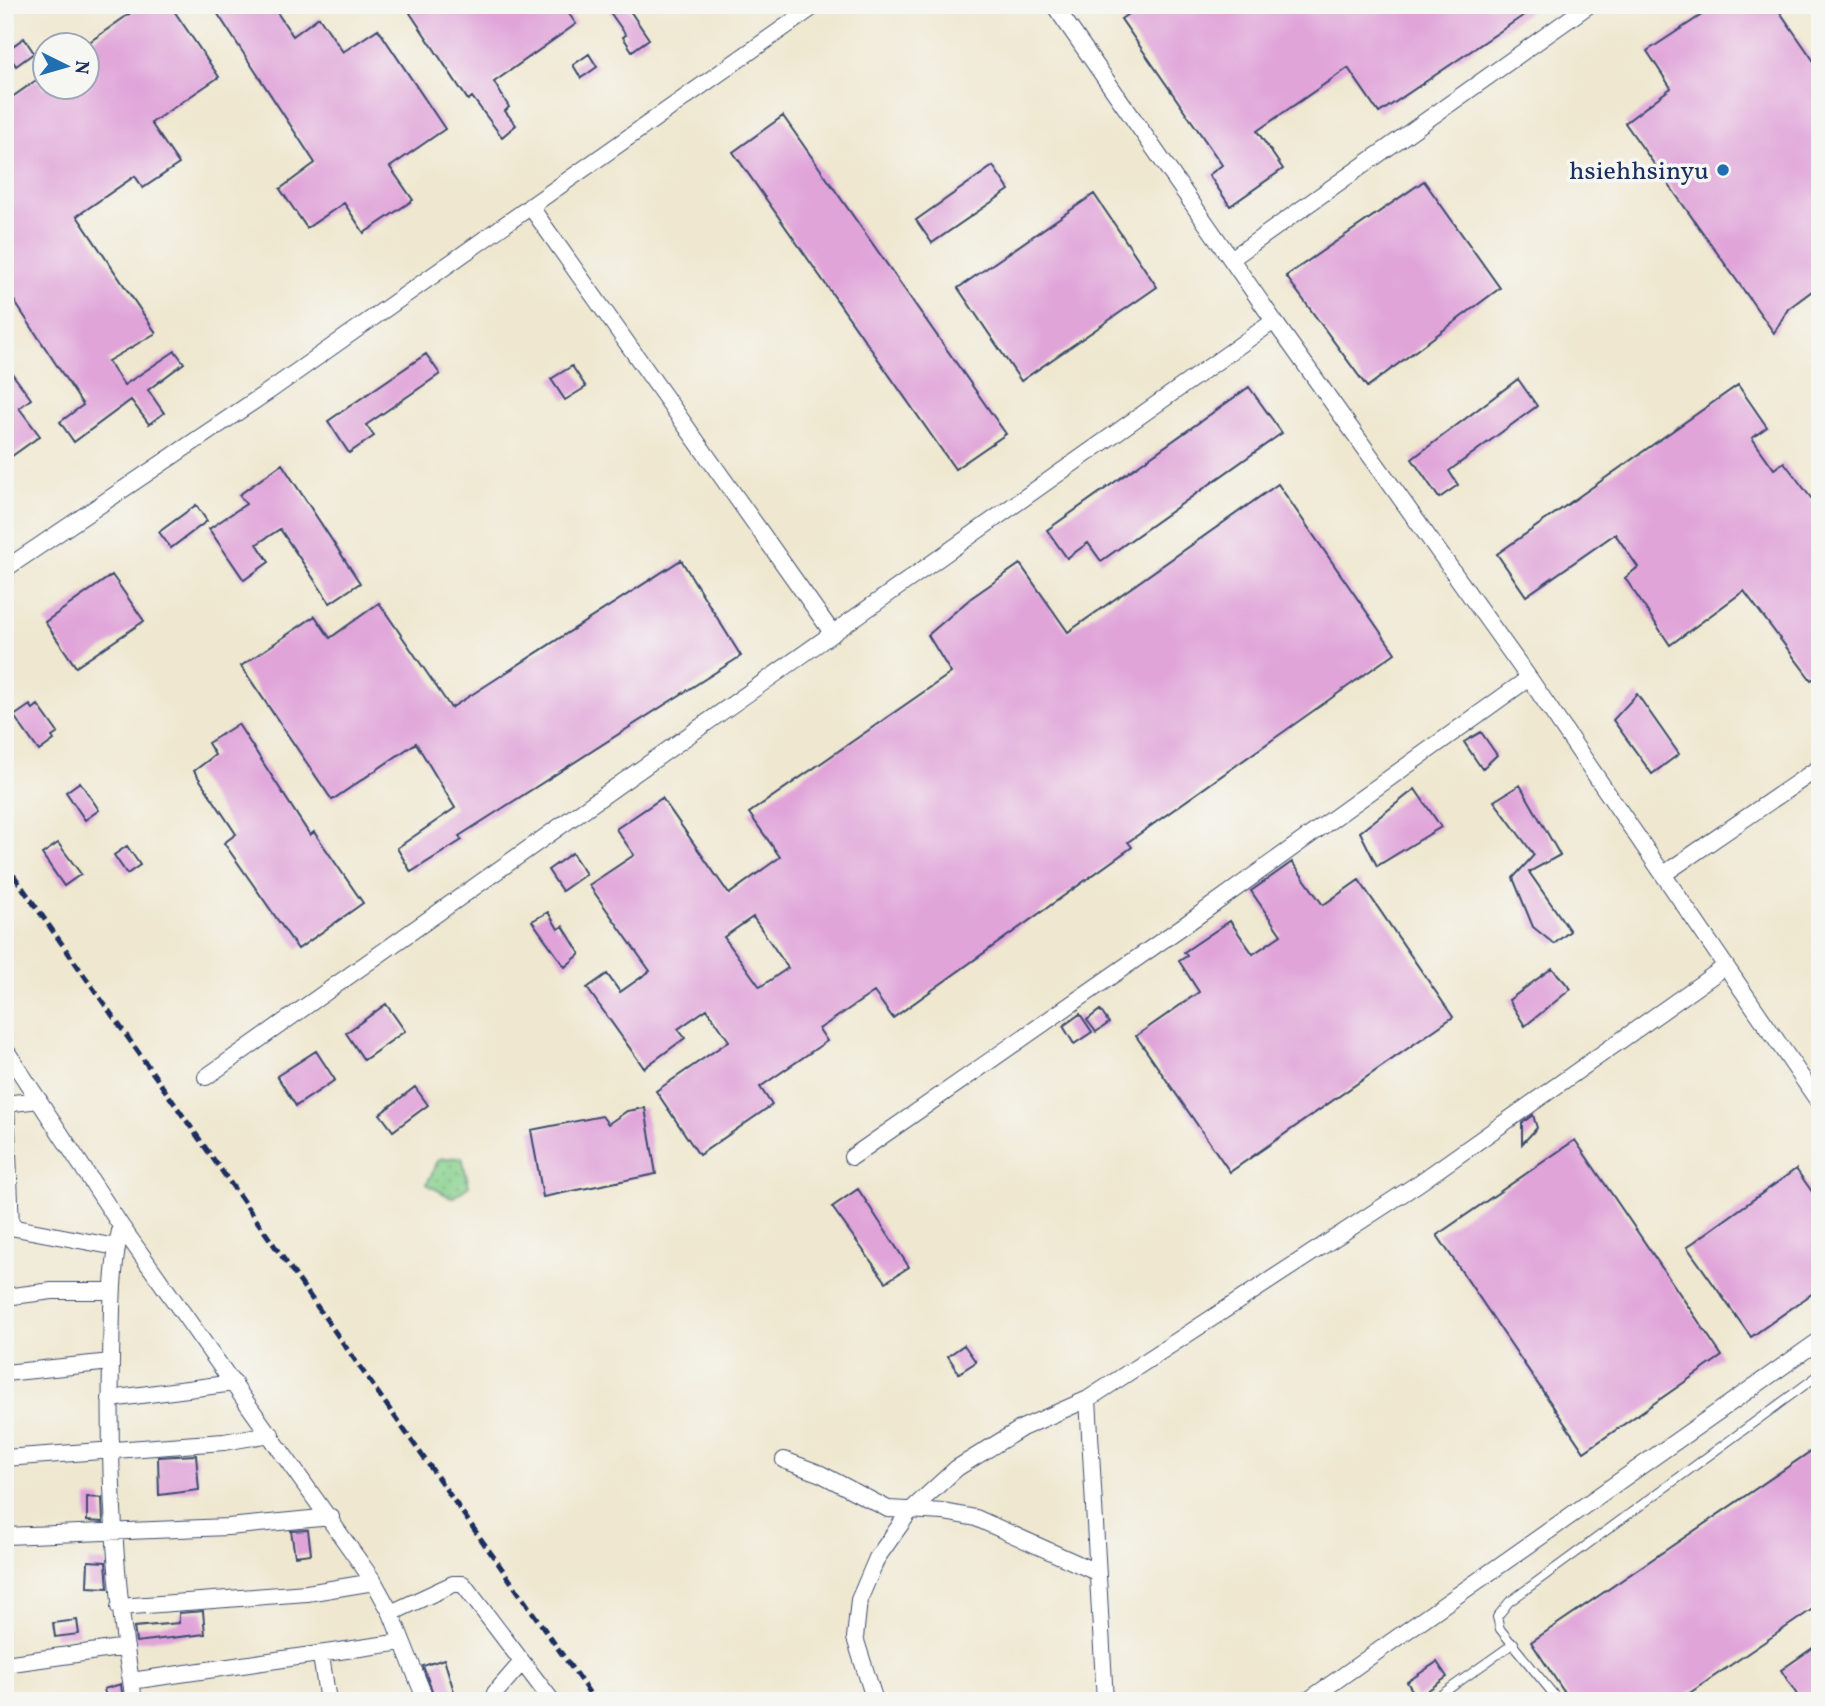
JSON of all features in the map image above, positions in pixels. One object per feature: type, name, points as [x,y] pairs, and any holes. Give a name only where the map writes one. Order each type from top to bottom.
[{"type":"street","points":[[5,569],[272,389],[816,5]]},
{"type":"street","points":[[1054,5],[1274,321],[1529,678],[1820,1104]]},
{"type":"street","points":[[1231,259],[1589,5]]},
{"type":"street","points":[[530,206],[833,634]]},
{"type":"street","points":[[206,1077],[1274,321]]},
{"type":"street","points":[[852,1157],[1207,909],[1529,678]]},
{"type":"street","points":[[1664,874],[1820,767]]},
{"type":"street","points":[[875,1701],[855,1638],[859,1600],[877,1558],[910,1511],[957,1468],[1022,1428],[1088,1399],[1419,1183],[1726,966]]},
{"type":"street","points":[[5,1049],[121,1226],[331,1517],[374,1582],[391,1613],[426,1701]]},
{"type":"street","points":[[39,1100],[6,1104],[8,1227],[116,1247]]},
{"type":"street","points":[[121,1226],[112,1291],[110,1399],[119,1607],[134,1701]]},
{"type":"street","points":[[5,1297],[52,1291],[112,1291]]},
{"type":"street","points":[[1307,1701],[1820,1340]]},
{"type":"street","points":[[5,1373],[111,1363]]},
{"type":"street","points":[[110,1399],[234,1383]]},
{"type":"street","points":[[1088,1399],[1105,1701]]},
{"type":"street","points":[[5,1458],[224,1442],[271,1434]]},
{"type":"street","points":[[784,1460],[821,1474],[888,1509],[944,1512],[976,1518],[1096,1572]]},
{"type":"street","points":[[5,1536],[228,1527],[331,1517]]},
{"type":"street","points":[[119,1607],[307,1593],[374,1582]]},
{"type":"street","points":[[391,1613],[453,1584],[463,1584],[552,1701]]},
{"type":"street","points":[[131,1681],[321,1656],[402,1642]]},
{"type":"street","points":[[5,1664],[125,1647]]},
{"type":"street","points":[[321,1656],[328,1701]]},
{"type":"street","points":[[492,1701],[495,1693],[522,1662]]},
{"type":"lane","points":[[1559,1701],[1500,1629],[1497,1617],[1508,1602],[1820,1374]]},
{"type":"lane","points":[[1432,1701],[1514,1643]]},
{"type":"green space","points":[[462,1157],[469,1186],[452,1198],[427,1184],[439,1159]]},
{"type":"building","points":[[142,5],[170,5],[219,77],[151,123],[179,164],[143,188],[135,176],[77,216],[156,333],[108,361],[124,385],[175,351],[184,363],[148,390],[164,413],[149,424],[131,400],[74,442],[60,422],[83,405],[5,287],[5,102],[32,83],[32,102],[102,102],[102,33]]},
{"type":"building","points":[[212,5],[272,5],[293,36],[319,17],[343,52],[378,29],[445,129],[390,167],[413,200],[364,233],[344,203],[307,228],[280,189],[315,163]]},
{"type":"building","points":[[421,5],[563,5],[576,24],[494,82],[509,107],[505,111],[516,125],[502,137],[472,97],[468,100],[410,13]]},
{"type":"building","points":[[605,5],[626,5],[649,39],[632,51],[623,37],[626,35]]},
{"type":"building","points":[[1141,5],[1539,5],[1379,113],[1348,68],[1257,131],[1283,169],[1230,206],[1209,175],[1222,165],[1121,19]]},
{"type":"building","name":"hsiehhsinyu","points":[[1697,5],[1775,5],[1820,70],[1820,285],[1788,309],[1774,333],[1625,123],[1671,88],[1647,51],[1703,14]]},
{"type":"building","points":[[24,38],[32,54],[16,66],[6,51]]},
{"type":"building","points":[[589,54],[597,67],[581,78],[573,65]]},
{"type":"building","points":[[783,116],[1006,434],[955,469],[733,152]]},
{"type":"building","points":[[993,166],[1009,190],[932,243],[916,220]]},
{"type":"building","points":[[1424,181],[1500,288],[1367,387],[1286,276]]},
{"type":"building","points":[[1094,194],[1157,287],[1021,381],[958,288]]},
{"type":"building","points":[[426,354],[440,374],[366,425],[374,436],[349,453],[328,421]]},
{"type":"building","points":[[5,364],[31,399],[19,408],[40,436],[5,461]]},
{"type":"building","points":[[572,366],[586,387],[565,400],[551,379]]},
{"type":"building","points":[[1518,379],[1537,406],[1449,471],[1458,485],[1439,498],[1412,459]]},
{"type":"building","points":[[1738,385],[1767,427],[1752,438],[1774,469],[1784,462],[1820,510],[1820,676],[1811,680],[1744,591],[1670,645],[1625,578],[1638,567],[1615,534],[1526,596],[1497,554]]},
{"type":"building","points":[[1249,387],[1282,433],[1101,561],[1088,543],[1067,558],[1047,530]]},
{"type":"building","points":[[282,464],[360,583],[330,603],[280,529],[257,544],[269,562],[244,580],[209,529],[246,504],[239,495]]},
{"type":"building","points":[[1278,484],[1395,653],[1128,842],[1132,847],[893,1018],[874,992],[819,1029],[827,1041],[760,1087],[772,1105],[699,1155],[656,1091],[729,1041],[707,1009],[678,1029],[685,1038],[644,1068],[587,988],[607,974],[620,992],[650,971],[589,885],[634,855],[616,829],[662,798],[729,894],[780,857],[749,813],[951,673],[928,635],[971,598],[1020,564],[1068,632]],"holes":[[[753,917],[788,968],[760,987],[724,937]]]},
{"type":"building","points":[[196,505],[207,521],[171,548],[159,532]]},
{"type":"building","points":[[681,560],[741,656],[459,836],[462,840],[411,872],[397,848],[455,808],[416,743],[332,800],[241,666],[315,616],[330,638],[379,603],[451,708]]},
{"type":"building","points":[[112,575],[144,621],[76,667],[45,622]]},
{"type":"building","points":[[1637,694],[1679,754],[1652,774],[1613,720]]},
{"type":"building","points":[[30,705],[33,709],[38,705],[58,733],[52,737],[54,740],[39,751],[14,716]]},
{"type":"building","points":[[238,724],[310,835],[314,832],[363,903],[298,949],[224,843],[236,834],[194,771],[215,755],[208,743]]},
{"type":"building","points":[[1481,732],[1497,755],[1482,769],[1464,742]]},
{"type":"building","points":[[80,782],[99,810],[85,820],[66,792]]},
{"type":"building","points":[[1520,785],[1560,855],[1529,872],[1570,931],[1554,944],[1533,927],[1513,878],[1534,855],[1494,801]]},
{"type":"building","points":[[1415,789],[1441,827],[1377,866],[1360,832]]},
{"type":"building","points":[[58,843],[81,874],[64,886],[42,854]]},
{"type":"building","points":[[127,846],[140,865],[127,874],[114,855]]},
{"type":"building","points":[[572,853],[586,874],[562,891],[548,870]]},
{"type":"building","points":[[1292,862],[1323,905],[1359,880],[1453,1017],[1230,1172],[1136,1036],[1199,992],[1179,961],[1187,956],[1184,952],[1230,921],[1253,954],[1281,935],[1251,891]]},
{"type":"building","points":[[548,912],[558,929],[563,926],[580,954],[565,967],[532,921]]},
{"type":"building","points":[[1552,968],[1571,989],[1525,1026],[1509,1000]]},
{"type":"building","points":[[386,1004],[405,1031],[364,1060],[346,1033]]},
{"type":"building","points":[[1100,1010],[1109,1023],[1096,1032],[1087,1020]]},
{"type":"building","points":[[1080,1014],[1092,1032],[1074,1044],[1063,1026]]},
{"type":"building","points":[[316,1051],[335,1080],[296,1106],[277,1076]]},
{"type":"building","points":[[415,1087],[428,1105],[393,1131],[380,1114]]},
{"type":"building","points":[[645,1108],[656,1174],[543,1197],[531,1130],[602,1116],[608,1124],[627,1111]]},
{"type":"building","points":[[1533,1115],[1537,1128],[1522,1144],[1522,1123]]},
{"type":"building","points":[[1575,1140],[1722,1356],[1584,1452],[1437,1235]]},
{"type":"building","points":[[1796,1169],[1820,1203],[1820,1288],[1751,1337],[1687,1247]]},
{"type":"building","points":[[858,1189],[909,1267],[886,1282],[832,1207]]},
{"type":"building","points":[[964,1345],[976,1362],[959,1373],[948,1356]]},
{"type":"building","points":[[1820,1445],[1820,1604],[1678,1701],[1570,1701],[1531,1642]]},
{"type":"building","points":[[196,1455],[199,1490],[159,1495],[158,1457]]},
{"type":"building","points":[[87,1497],[102,1498],[103,1522],[87,1521]]},
{"type":"building","points":[[308,1530],[311,1554],[295,1556],[291,1531]]},
{"type":"building","points":[[88,1561],[106,1562],[108,1588],[87,1587]]},
{"type":"building","points":[[203,1611],[205,1634],[136,1642],[134,1627],[179,1623],[179,1613]]},
{"type":"building","points":[[77,1620],[79,1634],[55,1637],[53,1623]]},
{"type":"building","points":[[1820,1643],[1820,1701],[1801,1701],[1781,1670]]},
{"type":"building","points":[[444,1659],[457,1701],[436,1701],[423,1666]]},
{"type":"building","points":[[1437,1662],[1447,1677],[1417,1698],[1407,1682]]},
{"type":"building","points":[[121,1684],[123,1701],[107,1701],[104,1689]]},
{"type":"railway","points":[[5,863],[595,1701]]},
{"type":"place","name":"hsiehhsinyu","points":[[1723,170]]}]
